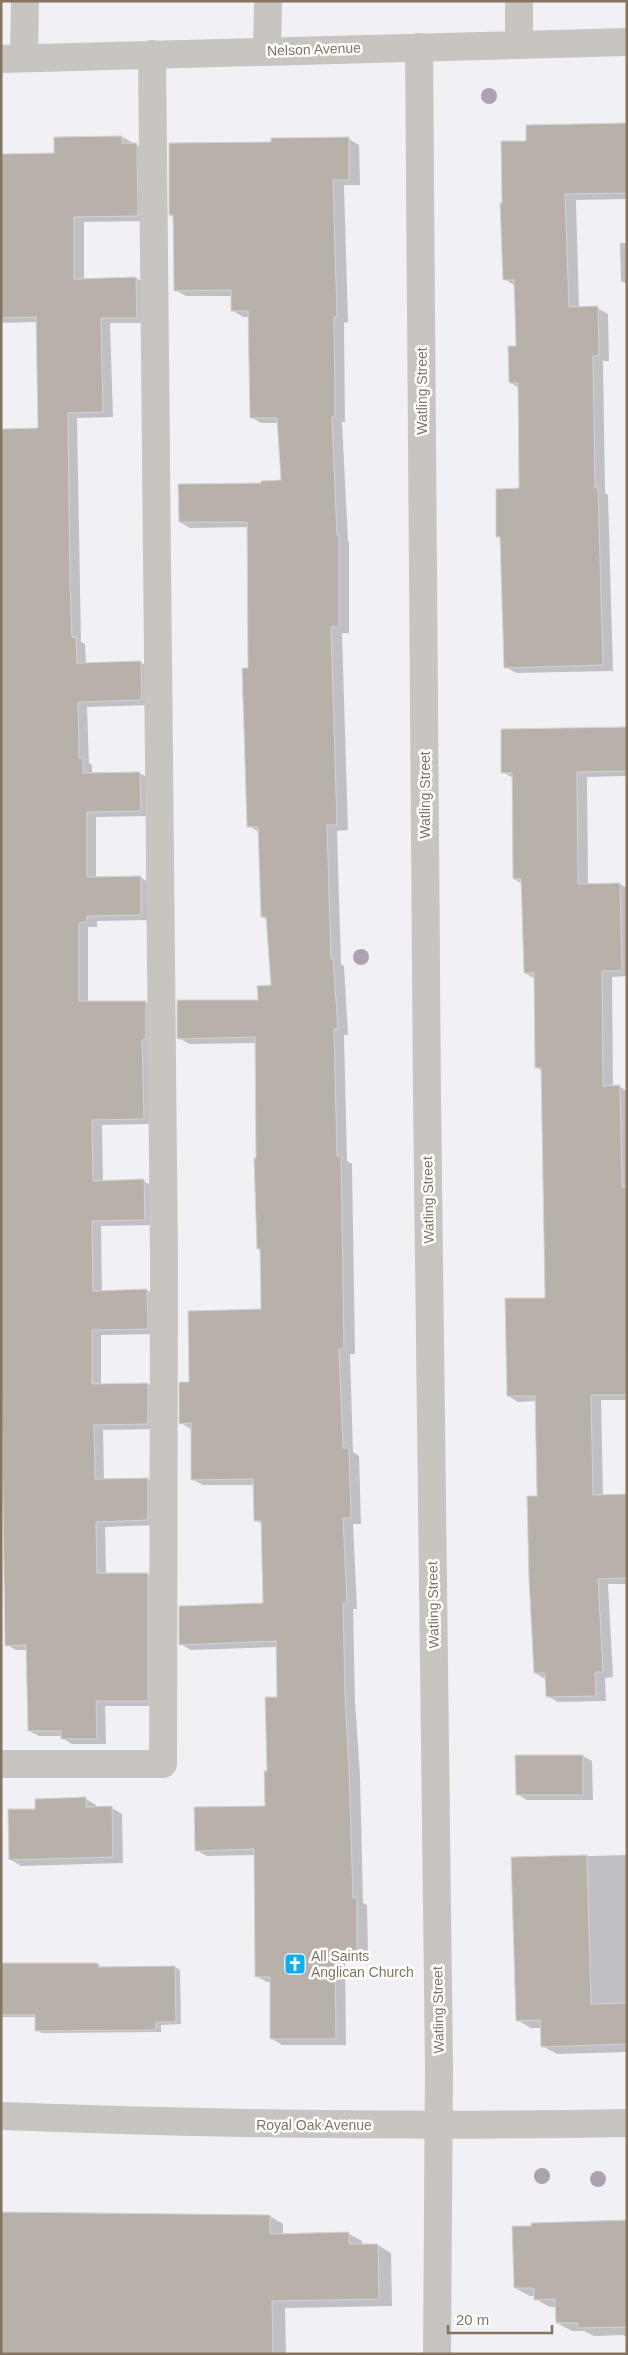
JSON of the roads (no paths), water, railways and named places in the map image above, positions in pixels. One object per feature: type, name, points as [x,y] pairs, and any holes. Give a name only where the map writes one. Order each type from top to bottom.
[{"type":"street","points":[[13,59],[25,1]]},
{"type":"street","points":[[268,1],[268,51]]},
{"type":"street","points":[[519,1],[519,45]]},
{"type":"street","name":"Nelson Avenue","points":[[13,59],[627,42]]},
{"type":"street","name":"Watling Street","points":[[419,47],[427,1098],[439,2126],[437,2354]]},
{"type":"street","points":[[1,1764],[163,1764],[164,1242],[152,54]]},
{"type":"street","name":"Royal Oak Avenue","points":[[1,2116],[204,2124],[439,2126],[627,2123]]},
{"type":"place","name":"All Saints Anglican Church","points":[[295,1964]]}]
